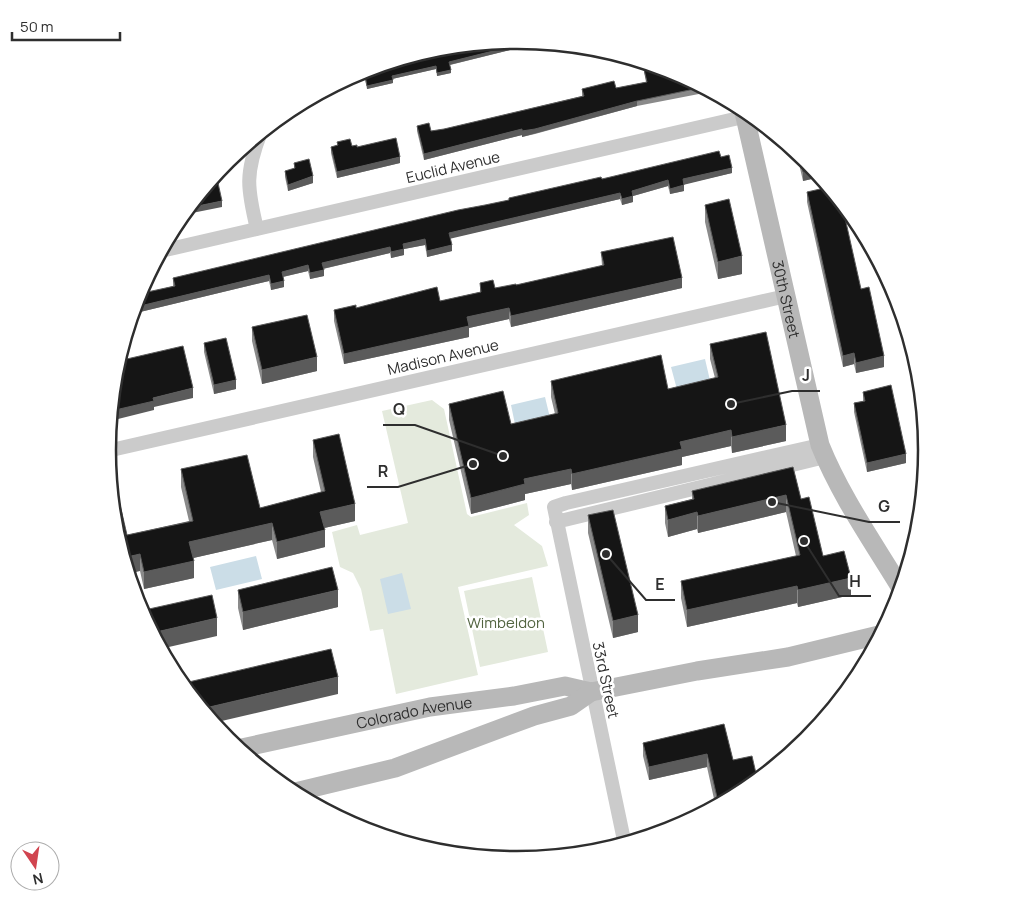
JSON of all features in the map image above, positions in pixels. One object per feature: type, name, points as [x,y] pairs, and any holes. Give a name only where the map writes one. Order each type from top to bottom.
[{"type":"main road","name":"30th Street","points":[[749,122],[786,296],[823,451],[852,512],[897,582]]},
{"type":"main road","name":"Colorado Avenue","points":[[302,789],[395,768],[534,716],[571,706],[591,692],[697,671],[788,657],[873,636]]},
{"type":"main road","name":"Colorado Avenue","points":[[246,747],[430,707],[565,686],[591,692]]},
{"type":"street","name":"Euclid Avenue","points":[[171,249],[739,115]]},
{"type":"street","points":[[256,146],[251,159],[248,185],[257,229]]},
{"type":"street","name":"Madison Avenue","points":[[116,449],[786,296]]},
{"type":"street","name":"33rd Street","points":[[623,838],[556,522],[823,451]]},
{"type":"green space","points":[[432,400],[444,409],[467,514],[471,517],[527,503],[529,515],[514,525],[542,546],[548,566],[458,587],[478,675],[396,694],[383,629],[370,631],[361,589],[353,573],[340,567],[332,532],[357,525],[360,535],[408,523],[382,411]]},
{"type":"green space","name":"Wimbeldon","points":[[532,577],[548,652],[480,667],[464,591]]},
{"type":"water","points":[[705,359],[712,389],[679,397],[671,367]]},
{"type":"water","points":[[545,397],[552,426],[517,434],[511,405]]},
{"type":"water","points":[[256,556],[262,579],[216,590],[210,567]]},
{"type":"water","points":[[402,573],[411,609],[388,614],[380,579]]},
{"type":"building","points":[[498,50],[449,62],[451,70],[437,73],[436,66],[392,76],[393,80],[367,86],[366,78],[414,62],[465,52]]},
{"type":"building","points":[[644,69],[693,89],[637,101],[535,129],[522,131],[522,129],[424,154],[417,126],[429,123],[431,131],[444,129],[584,96],[582,89],[614,81],[616,88],[647,82]]},
{"type":"building","points":[[396,138],[400,157],[337,172],[331,147],[338,145],[337,142],[350,139],[352,146],[357,145],[357,147]]},
{"type":"building","points":[[719,151],[721,157],[729,155],[732,168],[683,179],[684,185],[670,189],[668,180],[632,191],[633,196],[622,199],[620,193],[449,233],[452,245],[427,251],[425,239],[403,244],[404,249],[391,252],[390,247],[322,263],[324,270],[310,273],[308,265],[282,272],[284,281],[271,284],[269,275],[143,305],[148,292],[175,286],[173,278],[458,210],[509,200],[509,198],[601,177],[602,179]]},
{"type":"building","points":[[309,159],[313,176],[288,185],[285,171],[295,168],[294,163]]},
{"type":"building","points":[[218,183],[222,201],[199,206]]},
{"type":"building","points":[[822,189],[845,218],[861,289],[869,287],[884,356],[856,363],[854,353],[843,356],[807,192]]},
{"type":"building","points":[[729,199],[742,256],[718,262],[705,205]]},
{"type":"building","points":[[673,237],[682,278],[511,316],[509,308],[467,317],[469,326],[344,354],[334,310],[356,305],[356,308],[437,287],[440,301],[481,292],[480,283],[493,280],[495,288],[516,285],[604,265],[601,252]]},
{"type":"building","points":[[307,315],[317,357],[262,370],[252,327]]},
{"type":"building","points":[[766,332],[786,425],[732,437],[731,430],[680,442],[682,449],[572,474],[571,469],[524,479],[525,484],[471,498],[449,404],[503,391],[511,424],[558,413],[551,381],[661,355],[668,389],[718,377],[710,344]]},
{"type":"building","points":[[226,338],[236,380],[214,385],[204,343]]},
{"type":"building","points":[[183,346],[193,388],[153,398],[154,401],[118,409],[126,359]]},
{"type":"building","points":[[891,385],[906,454],[867,463],[854,403],[865,401],[863,392]]},
{"type":"building","points":[[339,434],[355,504],[320,512],[325,530],[277,542],[272,523],[189,542],[194,561],[144,572],[140,554],[130,556],[119,499],[127,535],[193,521],[181,469],[247,455],[260,508],[325,491],[313,440]]},
{"type":"building","points":[[793,467],[801,499],[809,497],[823,556],[844,551],[851,578],[798,590],[797,586],[687,610],[681,581],[800,555],[786,495],[698,516],[697,512],[668,520],[665,506],[694,499],[692,491]]},
{"type":"building","points":[[613,510],[638,615],[613,621],[588,515]]},
{"type":"building","points":[[332,567],[338,590],[243,612],[238,590]]},
{"type":"building","points":[[212,595],[217,618],[159,631],[148,609]]},
{"type":"building","points":[[331,649],[338,677],[209,707],[189,682]]},
{"type":"building","points":[[724,724],[733,760],[752,756],[756,774],[741,785],[717,798],[707,754],[649,767],[643,743]]},
{"type":"place","name":"J","points":[[731,404]]},
{"type":"place","name":"Q","points":[[503,456]]},
{"type":"place","name":"R","points":[[473,464]]},
{"type":"place","name":"G","points":[[772,502]]},
{"type":"place","name":"H","points":[[804,541]]},
{"type":"place","name":"E","points":[[606,554]]}]
